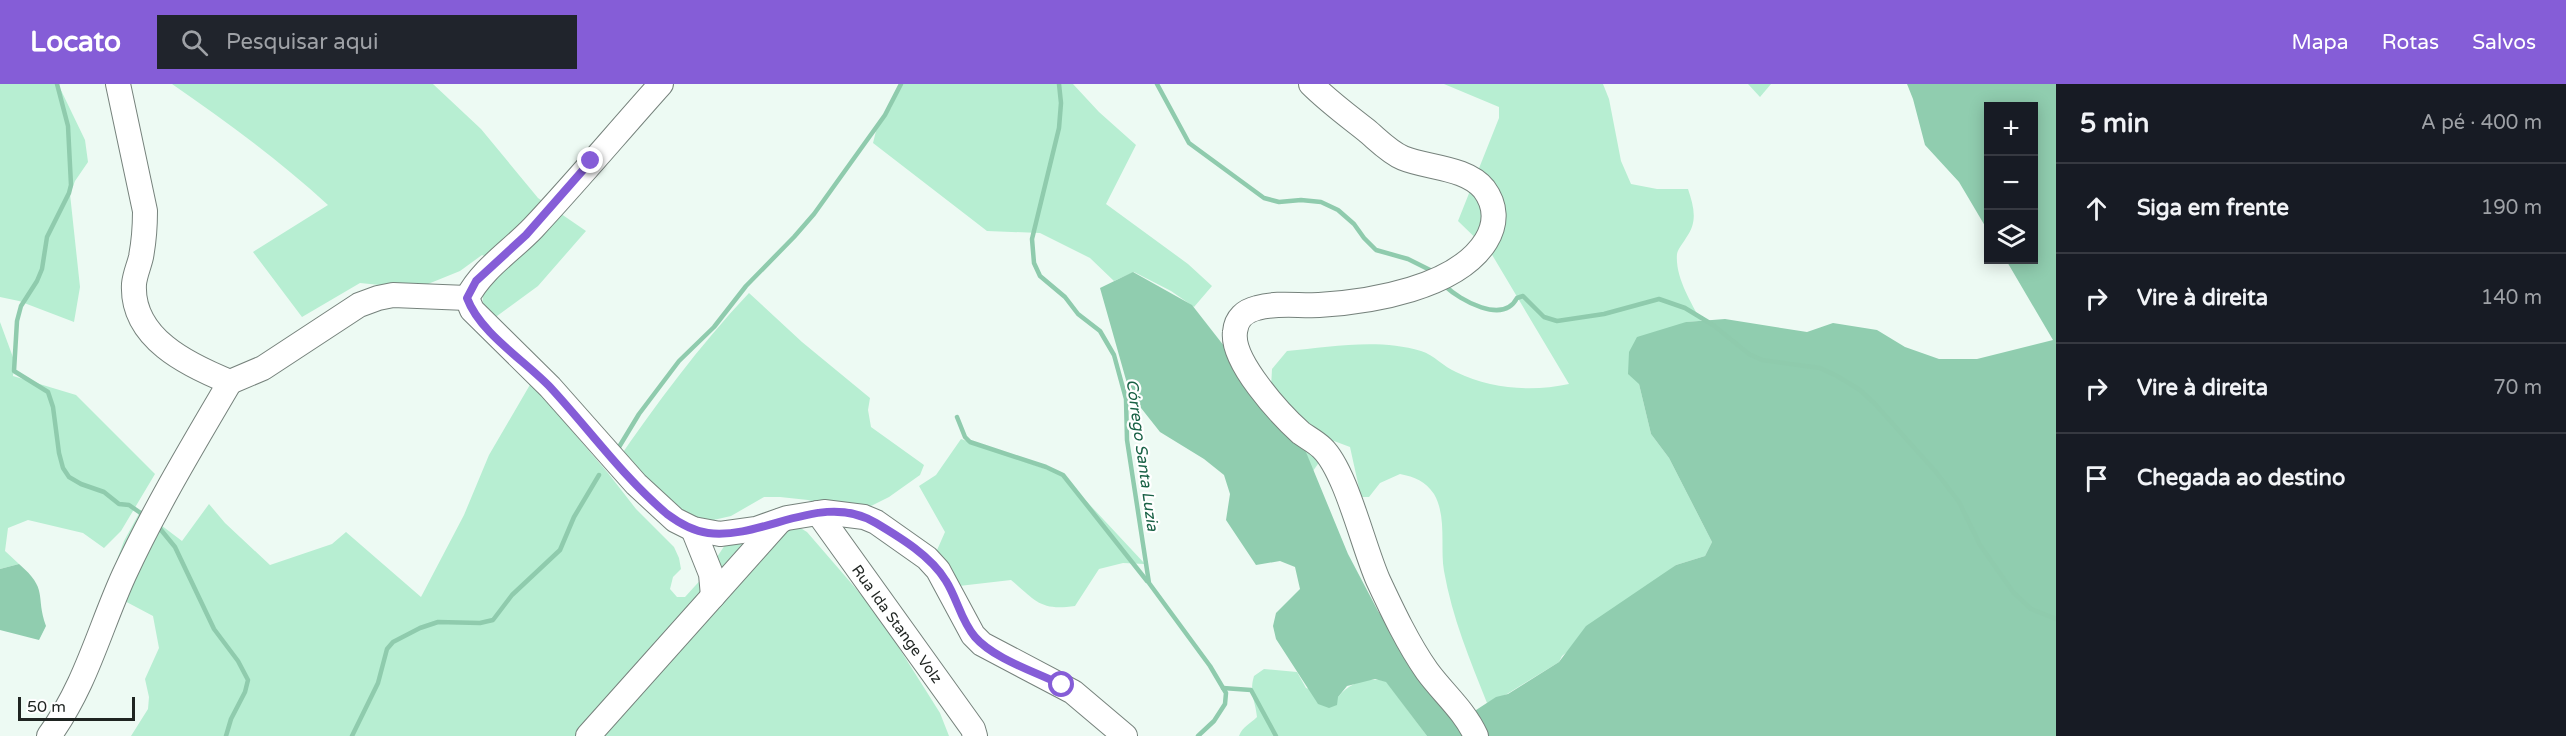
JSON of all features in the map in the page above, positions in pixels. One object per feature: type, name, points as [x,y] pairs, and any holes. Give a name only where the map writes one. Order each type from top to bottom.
[{"type":"street","points":[[118,84],[145,211],[146,232],[134,285],[141,319],[150,333],[181,359],[230,382]]},
{"type":"street","points":[[467,298],[476,281],[553,206],[661,84]]},
{"type":"street","points":[[1311,84],[1328,101],[1401,158],[1463,175],[1481,186],[1492,201],[1493,229],[1478,254],[1465,265],[1424,285],[1364,299],[1318,305],[1281,304],[1259,307],[1245,312],[1238,320],[1234,334],[1243,362],[1276,409],[1323,449],[1337,468],[1368,555],[1406,635],[1427,671],[1457,705],[1476,736]]},
{"type":"street","points":[[50,736],[68,710],[102,634],[123,577],[152,518],[230,382],[263,369],[359,305],[378,298],[393,295],[467,298]]},
{"type":"street","points":[[467,298],[472,310],[485,326],[550,387],[636,484],[666,513],[693,529],[720,534],[756,529],[818,513],[836,512],[864,517],[876,522],[927,558],[946,581],[973,635],[982,644],[993,652],[1062,685],[1099,725],[1125,736]]},
{"type":"street","name":"Rua Ida Stange Volz","points":[[818,513],[973,729],[975,736]]},
{"type":"street","points":[[588,736],[780,521]]},
{"type":"street","points":[[693,529],[711,574],[713,597]]},
{"type":"green space","points":[[0,84],[58,84],[85,140],[88,162],[75,181],[70,194],[80,287],[74,322],[19,301],[0,297]]},
{"type":"green space","points":[[172,84],[433,84],[481,129],[538,198],[586,231],[538,286],[497,316],[491,328],[484,309],[483,294],[493,260],[482,255],[460,271],[423,286],[409,288],[360,283],[302,317],[253,252],[328,205],[291,172]]},
{"type":"green space","points":[[902,84],[1073,84],[1099,112],[1136,145],[1106,204],[1188,264],[1212,286],[1194,307],[1171,291],[1134,272],[1114,281],[1090,258],[1040,233],[987,231],[873,143],[878,123],[891,108]]},
{"type":"green space","points":[[1444,84],[1603,84],[1609,99],[1621,161],[1631,184],[1657,189],[1688,189],[1694,214],[1690,232],[1677,254],[1677,263],[1684,289],[1701,321],[1686,322],[1639,384],[1651,434],[1669,458],[1712,542],[1705,556],[1676,565],[1562,656],[1559,662],[1507,694],[1487,703],[1452,605],[1444,571],[1442,522],[1434,494],[1419,480],[1400,474],[1380,483],[1369,497],[1361,497],[1350,447],[1334,441],[1313,471],[1294,423],[1271,388],[1272,369],[1287,351],[1371,344],[1421,351],[1469,378],[1497,385],[1541,388],[1569,384],[1491,253],[1458,221],[1499,118],[1499,107]]},
{"type":"green space","points":[[1748,84],[1771,84],[1760,97]]},
{"type":"green space","points":[[1907,84],[2056,84],[2056,736],[1427,736],[1386,682],[1375,679],[1347,686],[1338,697],[1337,705],[1329,708],[1318,704],[1276,639],[1273,626],[1276,613],[1300,589],[1295,567],[1280,561],[1256,565],[1226,520],[1230,494],[1224,475],[1204,459],[1160,432],[1130,394],[1100,288],[1133,272],[1192,305],[1242,369],[1294,423],[1348,554],[1378,611],[1410,659],[1470,714],[1496,697],[1508,694],[1559,662],[1586,626],[1676,565],[1705,556],[1712,542],[1669,458],[1651,434],[1639,384],[1628,374],[1629,352],[1637,337],[1686,322],[1725,319],[1807,332],[1833,323],[1877,330],[1905,347],[1939,359],[1977,359],[2053,340],[2008,264],[2038,264],[2038,102],[1984,102],[1984,224],[1959,182],[1925,145]]},
{"type":"green space","points":[[749,293],[802,342],[870,398],[868,410],[871,427],[924,465],[920,475],[889,497],[865,509],[824,505],[808,500],[764,497],[731,516],[696,524],[615,464],[679,376]]},
{"type":"green space","points":[[0,322],[14,360],[13,376],[76,395],[155,474],[121,531],[104,548],[83,533],[28,520],[8,528],[5,551],[19,564],[0,569]]},
{"type":"green space","points":[[531,383],[636,509],[674,547],[681,569],[673,577],[670,589],[677,597],[685,597],[705,575],[725,545],[779,515],[807,532],[877,613],[940,713],[949,736],[131,736],[148,709],[149,697],[145,679],[159,648],[153,616],[119,598],[108,584],[124,541],[141,510],[182,541],[209,504],[225,523],[270,565],[332,544],[346,532],[421,597],[464,515],[489,455]]},
{"type":"green space","points":[[961,439],[1062,475],[1145,564],[1123,563],[1099,569],[1075,606],[1046,606],[1033,599],[1011,580],[959,586],[934,557],[945,532],[919,486],[936,475]]},
{"type":"green space","points":[[19,564],[34,580],[40,593],[46,626],[39,640],[0,630],[0,569]]},
{"type":"green space","points":[[1264,669],[1297,672],[1306,688],[1338,697],[1353,684],[1359,682],[1386,681],[1427,736],[1239,736],[1245,727],[1257,717],[1252,692],[1253,682],[1254,676]]},
{"type":"waterway","points":[[57,84],[68,126],[71,185],[47,237],[42,269],[21,306],[17,321],[14,371],[48,392],[53,407],[59,453],[63,468],[69,477],[104,492],[119,504],[129,505],[142,514]]},
{"type":"waterway","points":[[616,452],[639,414],[679,361],[714,327],[746,286],[814,214],[885,115],[901,84]]},
{"type":"waterway","name":"Córrego Santa Luzia","points":[[1059,84],[1061,103],[1059,128],[1032,239],[1034,263],[1040,276],[1065,297],[1078,314],[1100,331],[1114,355],[1126,399],[1127,440],[1149,583],[1210,666],[1226,693],[1225,704],[1214,721],[1198,736]]},
{"type":"waterway","points":[[1157,84],[1189,143],[1264,198],[1279,202],[1301,200],[1321,202],[1338,210],[1354,224],[1376,250],[1408,259],[1432,271]]},
{"type":"waterway","points":[[1445,286],[1461,298],[1492,310],[1511,306],[1517,298],[1523,296],[1544,317],[1557,321],[1604,314],[1659,299],[1685,308],[1713,325],[1749,354],[1762,360],[1820,368],[1837,376],[1860,390],[1874,403],[1936,472],[1959,502],[1980,545],[2013,592],[2031,609],[2056,619]]},
{"type":"waterway","points":[[957,417],[965,437],[970,442],[1046,467],[1063,475],[1147,581]]},
{"type":"waterway","points":[[352,736],[378,683],[387,649],[393,642],[420,628],[438,622],[480,623],[493,620],[512,595],[560,550],[574,517],[599,475]]},
{"type":"waterway","points":[[157,525],[175,547],[214,629],[238,661],[248,680],[226,736]]},
{"type":"waterway","name":"Córrego Santa Luzia","points":[[1223,688],[1251,690],[1276,736]]},
{"type":"route","points":[[591,161],[526,235],[476,281],[467,298],[472,310],[485,326],[550,387],[636,484],[675,520],[693,529],[720,534],[756,529],[787,518],[824,512],[853,514],[876,522],[927,558],[938,570],[946,581],[973,635],[982,644],[993,652],[1062,685]]}]
